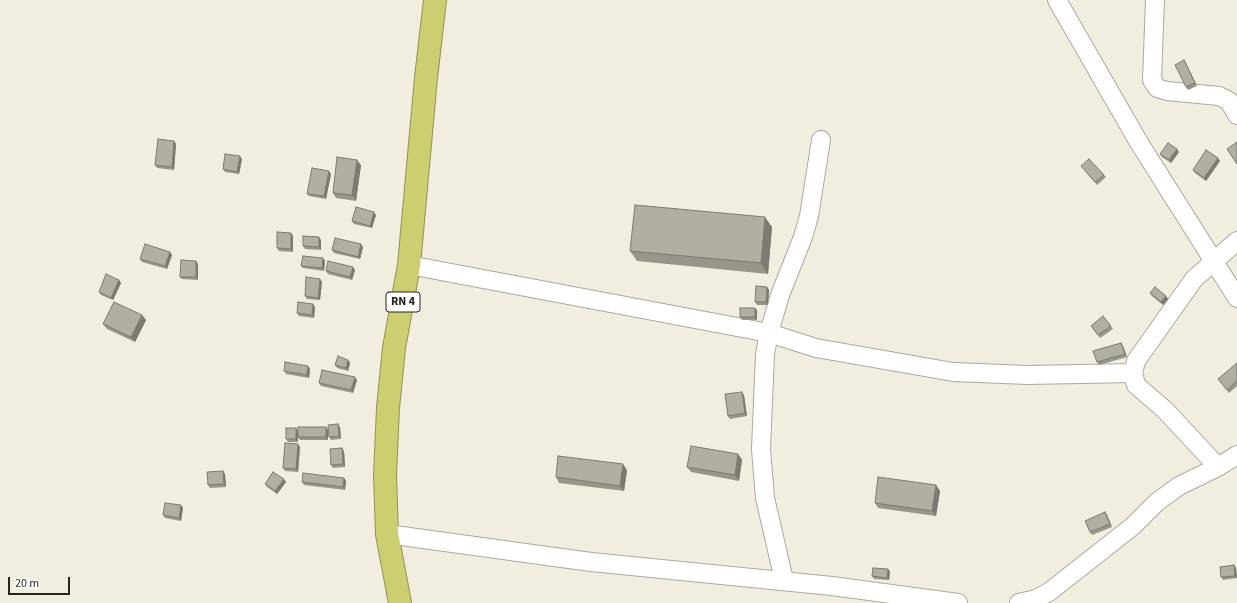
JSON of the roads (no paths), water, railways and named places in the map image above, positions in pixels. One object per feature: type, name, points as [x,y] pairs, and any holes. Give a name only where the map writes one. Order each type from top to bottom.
[{"type":"highway","name":"RN 4","points":[[400,603],[387,534],[385,475],[388,408],[394,348],[409,265],[426,78],[435,0]]},
{"type":"street","points":[[1057,0],[1138,141],[1237,298]]},
{"type":"street","points":[[1155,0],[1152,80],[1157,88],[1167,91],[1219,96],[1229,101],[1237,115]]},
{"type":"street","points":[[784,580],[764,498],[762,456],[765,354],[769,333],[792,261],[803,237],[821,140]]},
{"type":"street","points":[[1218,467],[1165,410],[1136,385],[1133,373],[1136,361],[1194,279],[1213,260],[1237,240]]},
{"type":"street","points":[[409,265],[769,333],[816,348],[953,372],[1028,375],[1133,373]]},
{"type":"street","points":[[1019,603],[1036,599],[1048,592],[1133,526],[1157,502],[1179,486],[1218,467],[1237,455]]},
{"type":"street","points":[[387,534],[591,562],[784,580],[958,603]]}]
